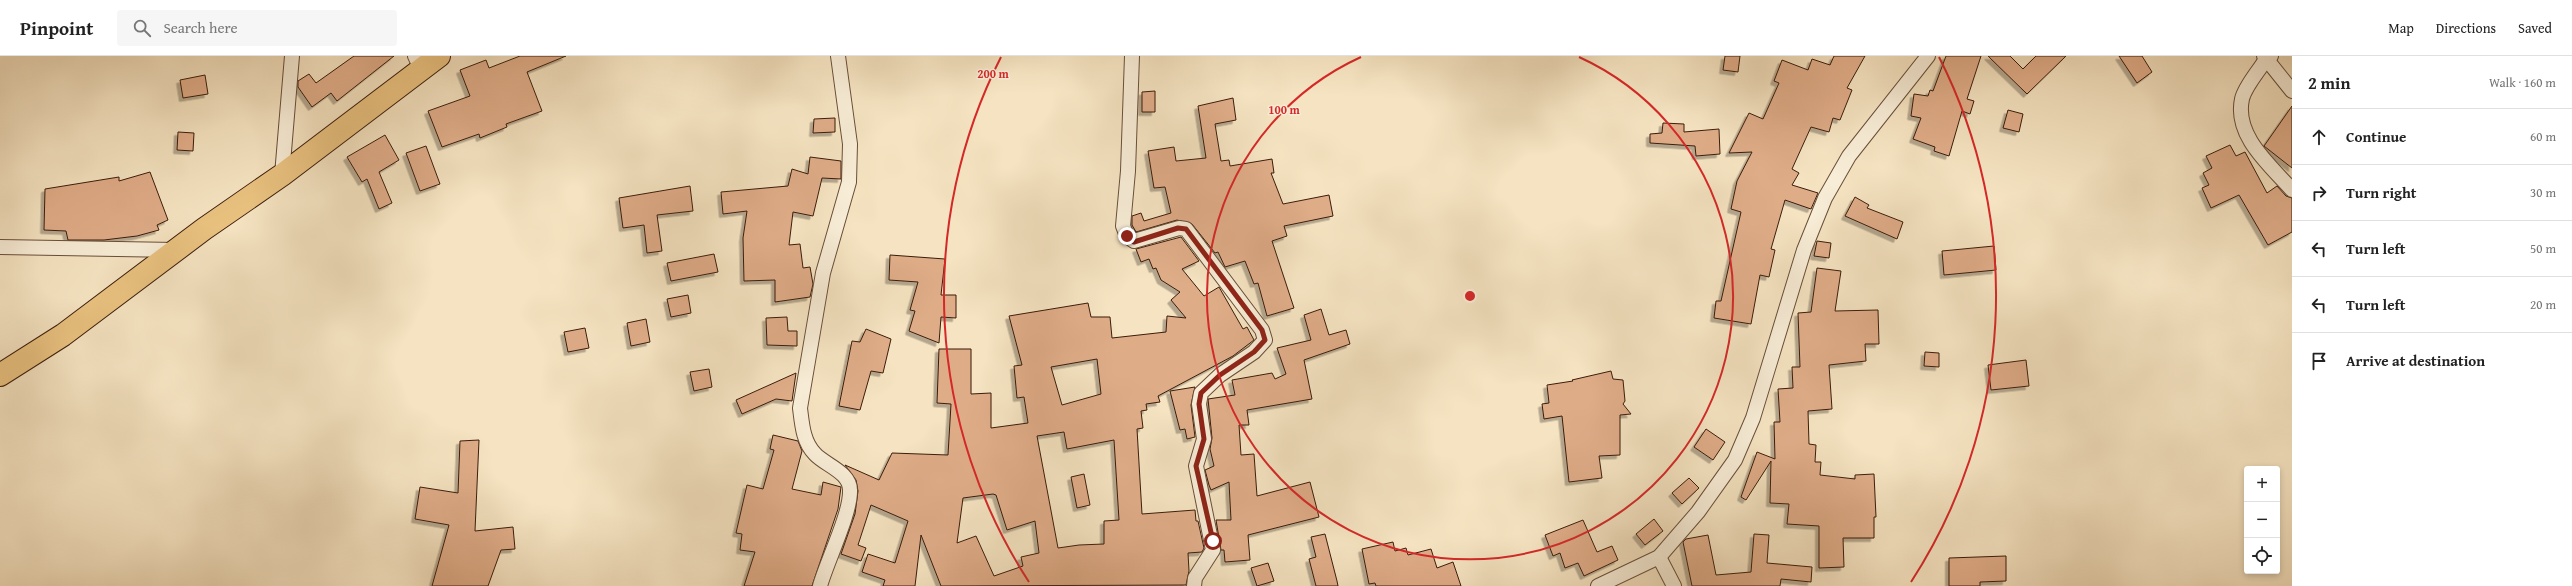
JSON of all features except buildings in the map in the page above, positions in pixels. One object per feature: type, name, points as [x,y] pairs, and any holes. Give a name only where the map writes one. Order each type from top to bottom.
[{"type":"highway","points":[[0,375],[63,335],[176,250],[282,175],[418,63],[439,56]]},
{"type":"street","points":[[282,175],[292,56]]},
{"type":"street","points":[[820,586],[847,513],[850,490],[844,477],[815,455],[810,448],[802,425],[800,408],[823,273],[849,182],[850,144],[838,56]]},
{"type":"street","points":[[1132,56],[1128,171],[1124,226],[1127,236],[1134,242],[1178,228],[1186,229],[1262,330],[1265,340],[1254,352],[1220,375],[1201,393],[1199,404],[1204,439],[1196,466],[1213,541],[1213,550],[1195,578],[1194,586]]},
{"type":"street","points":[[1598,586],[1659,557],[1698,512],[1735,460],[1754,418],[1804,250],[1826,198],[1849,156],[1928,56]]},
{"type":"street","points":[[2292,91],[2267,57],[2242,98],[2241,116],[2246,135],[2292,190]]},
{"type":"street","points":[[0,248],[176,250]]},
{"type":"street","points":[[1659,557],[1674,586]]},
{"type":"route","points":[[1127,236],[1134,242],[1178,228],[1186,229],[1262,330],[1265,340],[1254,352],[1207,385],[1201,393],[1199,404],[1204,439],[1197,456],[1196,466],[1197,477],[1213,541]]}]
